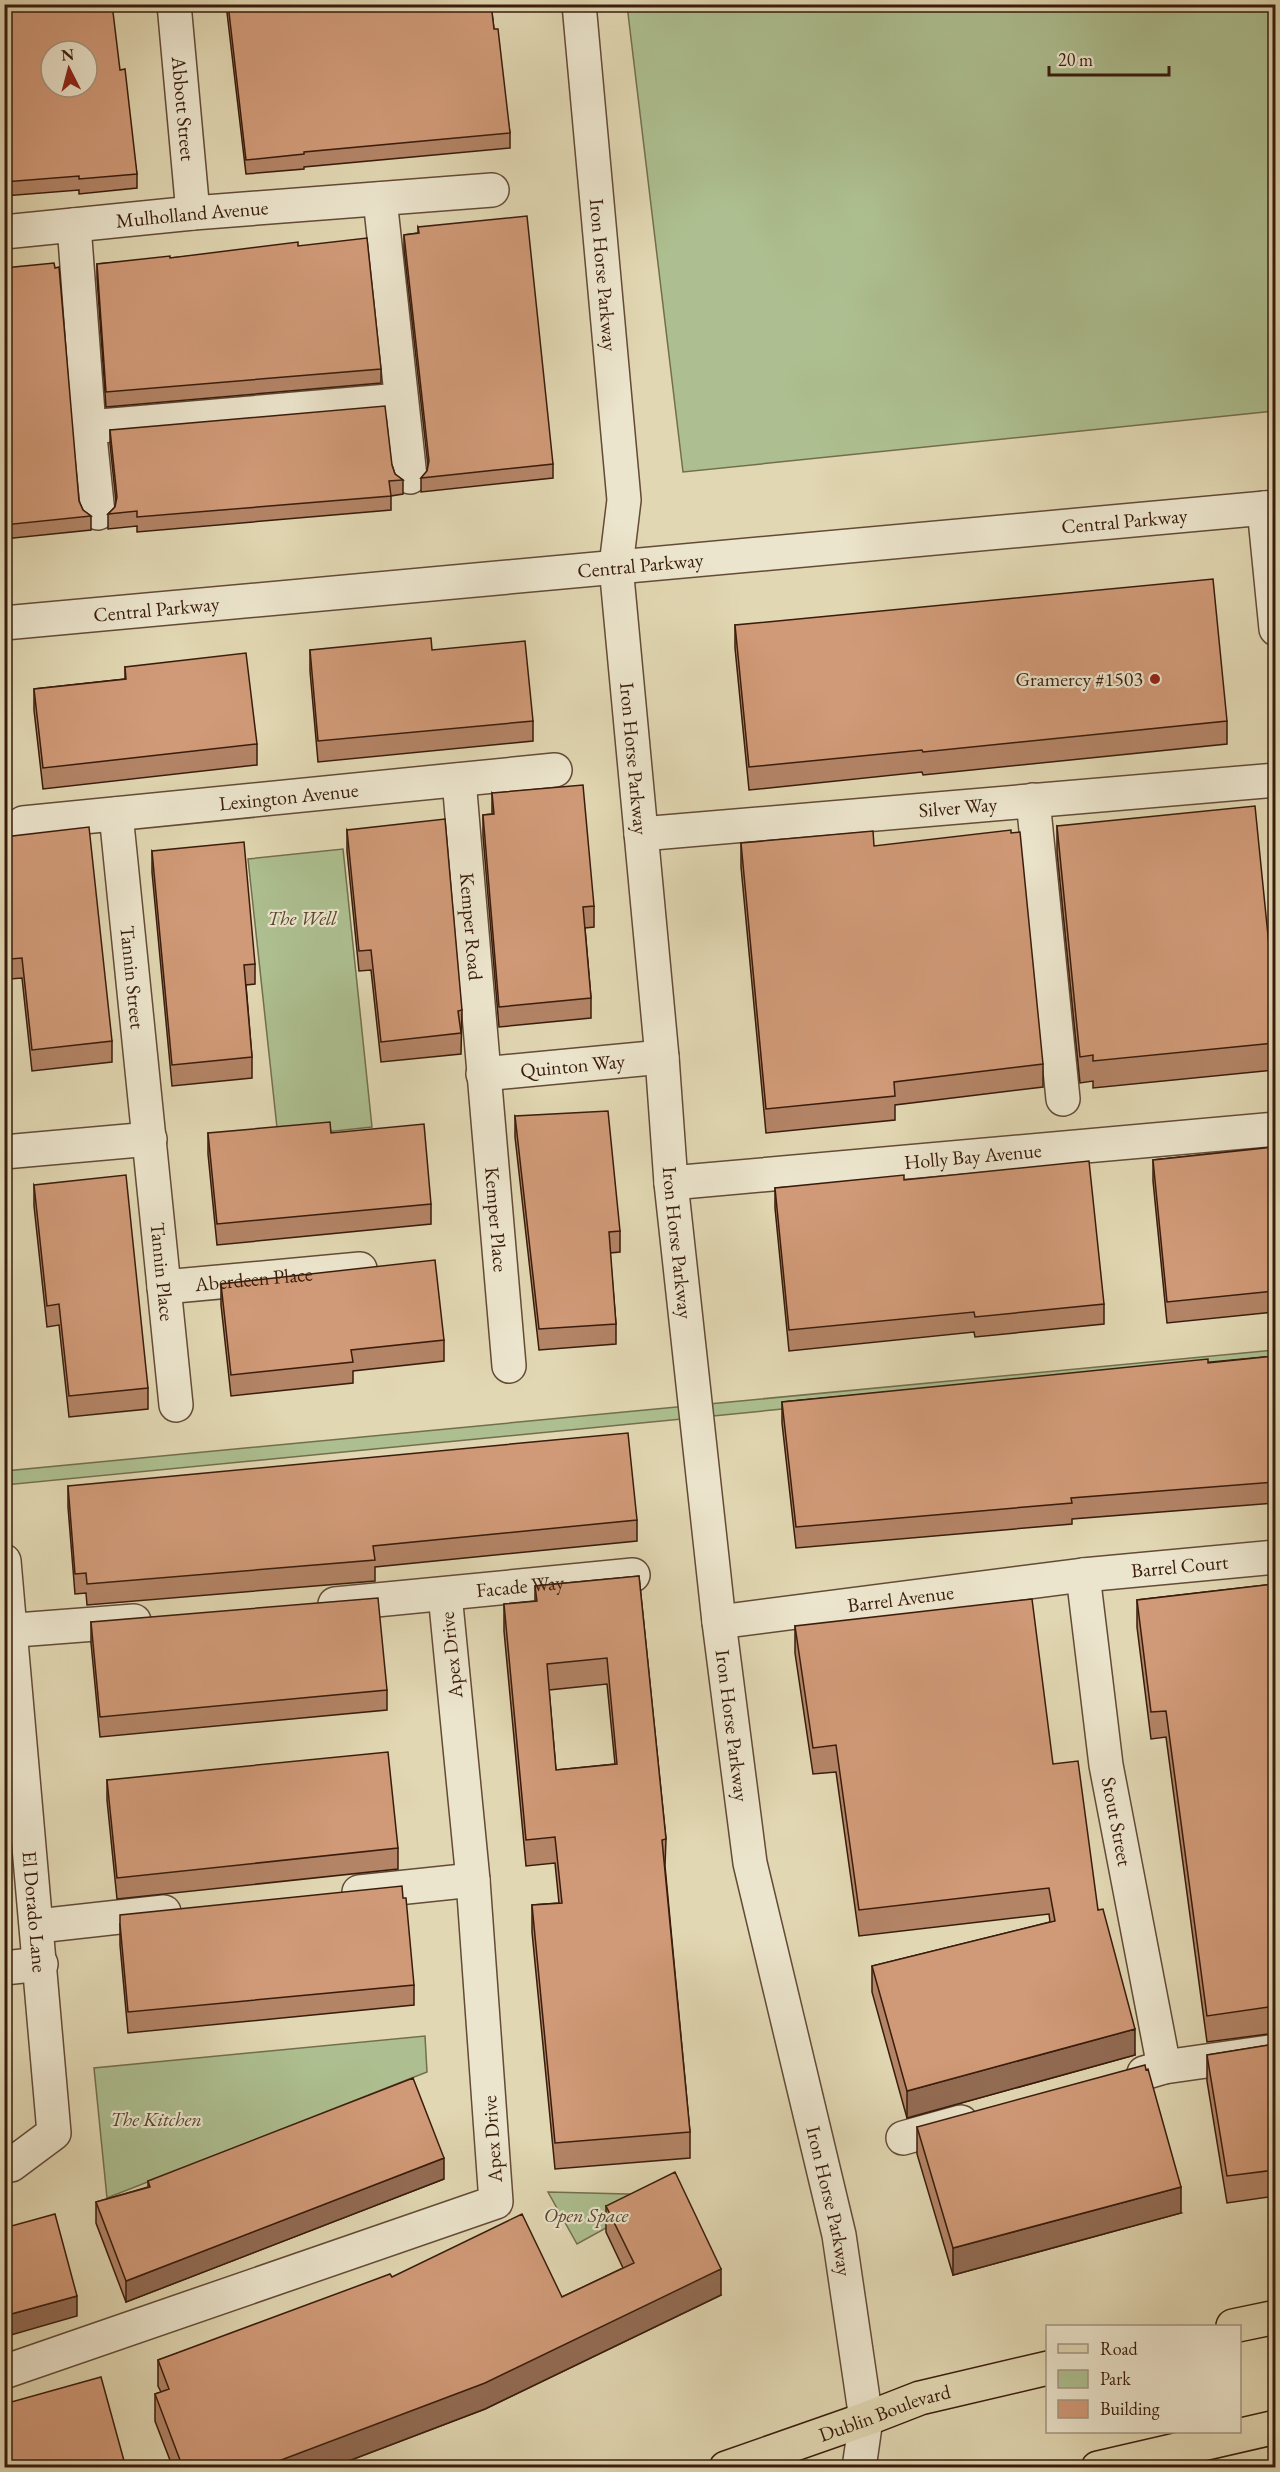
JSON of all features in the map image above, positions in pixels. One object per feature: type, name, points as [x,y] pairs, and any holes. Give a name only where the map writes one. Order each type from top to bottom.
[{"type":"main road","points":[[1238,2325],[1275,2317]]},
{"type":"main road","name":"Dublin Boulevard","points":[[726,2468],[920,2398],[1046,2368]]},
{"type":"main road","points":[[1098,2468],[1275,2427]]},
{"type":"street","name":"Abbott Street","points":[[174,4],[193,213]]},
{"type":"street","name":"Iron Horse Parkway","points":[[579,4],[624,500],[616,566],[662,1057],[671,1183],[719,1622],[750,1863],[839,2235],[866,2419],[859,2468]]},
{"type":"street","name":"Mulholland Avenue","points":[[4,232],[193,213],[492,190]]},
{"type":"street","points":[[380,199],[410,477]]},
{"type":"street","points":[[74,225],[89,427],[98,513]]},
{"type":"street","points":[[89,427],[400,400]]},
{"type":"street","name":"Central Parkway","points":[[4,622],[1270,508]]},
{"type":"street","points":[[1270,508],[1275,629]]},
{"type":"street","name":"Lexington Avenue","points":[[23,824],[555,770]]},
{"type":"street","name":"Kemper Road","points":[[459,780],[483,1074]]},
{"type":"street","name":"Silver Way","points":[[641,834],[1275,780]]},
{"type":"street","points":[[1033,800],[1063,1099]]},
{"type":"street","name":"Tannin Street","points":[[116,814],[150,1139]]},
{"type":"street","name":"Quinton Way","points":[[483,1074],[662,1057]]},
{"type":"street","name":"Kemper Place","points":[[483,1074],[509,1366]]},
{"type":"street","name":"Holly Bay Avenue","points":[[671,1183],[1275,1129]]},
{"type":"street","points":[[4,1152],[150,1139]]},
{"type":"street","name":"Tannin Place","points":[[150,1139],[176,1405]]},
{"type":"street","name":"Aberdeen Place","points":[[164,1287],[393,1266]]},
{"type":"street","name":"Barrel Court","points":[[1083,1575],[1275,1557]]},
{"type":"street","name":"El Dorado Lane","points":[[4,1561],[8,1631],[38,1926],[54,2133],[11,2165],[4,2166]]},
{"type":"street","name":"Facade Way","points":[[305,1606],[633,1575]]},
{"type":"street","name":"Barrel Avenue","points":[[719,1622],[1083,1575]]},
{"type":"street","name":"Stout Street","points":[[1083,1575],[1106,1765],[1164,2067]]},
{"type":"street","name":"Apex Drive","points":[[4,2372],[496,2202],[473,1880],[445,1594]]},
{"type":"street","points":[[8,1631],[164,1618]]},
{"type":"street","points":[[324,1896],[473,1880]]},
{"type":"street","points":[[38,1926],[193,1909]]},
{"type":"street","points":[[4,1968],[40,1964]]},
{"type":"street","points":[[1119,2080],[1164,2067],[1275,2050]]},
{"type":"street","points":[[903,2138],[994,2114]]},
{"type":"green space","points":[[627,5],[1275,5],[1275,411],[683,472]]},
{"type":"green space","name":"The Well","points":[[343,849],[372,1127],[278,1137],[248,859]]},
{"type":"green space","points":[[1275,1350],[1275,1361],[5,1485],[5,1471]]},
{"type":"green space","name":"The Kitchen","points":[[425,2036],[427,2072],[107,2198],[94,2068]]},
{"type":"green space","name":"Open Space","points":[[548,2192],[666,2195],[577,2244]]},
{"type":"building","points":[[4,4],[112,4],[120,70],[125,69],[137,174],[79,179],[79,176],[4,182]]},
{"type":"building","points":[[228,4],[491,4],[494,29],[498,29],[510,133],[304,152],[304,154],[246,160]]},
{"type":"building","points":[[527,216],[553,464],[421,478],[427,471],[429,461],[404,235],[419,233],[418,227]]},
{"type":"building","points":[[367,238],[381,369],[106,392],[97,264],[170,256],[170,258],[298,242],[298,246]]},
{"type":"building","points":[[54,263],[55,268],[59,267],[79,501],[83,510],[91,516],[4,525],[4,268]]},
{"type":"building","points":[[385,406],[392,465],[395,474],[403,480],[389,481],[391,496],[137,517],[137,511],[108,514],[115,507],[117,497],[110,430]]},
{"type":"building","points":[[1213,579],[1227,721],[749,767],[735,625]]},
{"type":"building","points":[[431,638],[432,650],[525,641],[533,721],[318,741],[310,650]]},
{"type":"building","points":[[246,653],[257,744],[43,768],[34,689],[126,679],[125,667]]},
{"type":"building","points":[[583,785],[594,906],[583,907],[591,998],[499,1007],[483,815],[494,814],[492,793]]},
{"type":"building","points":[[1255,806],[1275,1005],[1275,1043],[1093,1061],[1093,1055],[1080,1057],[1057,826]]},
{"type":"building","points":[[445,819],[462,1010],[458,1011],[461,1033],[381,1042],[371,950],[359,951],[347,830]]},
{"type":"building","points":[[89,827],[112,1041],[32,1050],[22,958],[10,959],[4,906],[4,837]]},
{"type":"building","points":[[1011,830],[1011,833],[1020,832],[1043,1064],[894,1082],[895,1096],[766,1109],[741,843],[873,831],[874,846]]},
{"type":"building","points":[[244,842],[255,964],[244,965],[252,1057],[172,1065],[152,851]]},
{"type":"building","points":[[608,1111],[620,1231],[609,1232],[616,1324],[539,1329],[515,1116]]},
{"type":"building","points":[[330,1122],[331,1133],[424,1124],[431,1204],[217,1224],[208,1133]]},
{"type":"building","points":[[1275,1147],[1275,1291],[1167,1302],[1153,1160]]},
{"type":"building","points":[[1089,1161],[1104,1304],[975,1317],[974,1312],[789,1330],[775,1188],[904,1175],[904,1180]]},
{"type":"building","points":[[126,1175],[148,1388],[69,1396],[59,1304],[47,1306],[34,1185]]},
{"type":"building","points":[[435,1260],[444,1340],[351,1350],[353,1362],[231,1375],[221,1284]]},
{"type":"building","points":[[1275,1356],[1275,1482],[1071,1498],[1072,1503],[796,1527],[782,1402],[1208,1359],[1208,1363]]},
{"type":"building","points":[[628,1433],[637,1520],[373,1546],[375,1560],[87,1584],[86,1573],[75,1574],[68,1486]]},
{"type":"building","points":[[639,1576],[666,1839],[662,1840],[690,2132],[555,2143],[532,1905],[562,1903],[555,1837],[526,1840],[504,1604],[537,1601],[535,1586]],"holes":[[[607,1658],[617,1764],[556,1770],[547,1664]]]},
{"type":"building","points":[[1275,1584],[1275,2006],[1207,2016],[1166,1711],[1151,1712],[1137,1600]]},
{"type":"building","points":[[378,1598],[387,1690],[100,1717],[91,1622]]},
{"type":"building","points":[[1032,1599],[1053,1764],[1078,1761],[1098,1910],[1103,1909],[1135,2029],[907,2091],[872,1966],[1055,1921],[1049,1888],[859,1910],[836,1745],[813,1748],[795,1626]]},
{"type":"building","points":[[388,1752],[398,1848],[117,1878],[107,1780]]},
{"type":"building","points":[[402,1886],[403,1898],[406,1898],[414,1985],[128,2012],[120,1915]]},
{"type":"building","points":[[1275,2044],[1275,2170],[1227,2176],[1207,2055]]},
{"type":"building","points":[[1145,2065],[1181,2187],[953,2248],[917,2127]]},
{"type":"building","points":[[413,2078],[444,2158],[126,2281],[96,2202],[150,2187],[148,2181]]},
{"type":"building","points":[[675,2172],[721,2269],[485,2383],[260,2468],[183,2468],[155,2394],[169,2389],[158,2360],[390,2274],[392,2277],[522,2214],[562,2297],[634,2263],[606,2206]]},
{"type":"building","points":[[55,2214],[77,2296],[4,2316],[4,2228]]},
{"type":"building","points":[[101,2377],[126,2468],[4,2468],[4,2404]]},
{"type":"place","name":"Gramercy #1503","points":[[1155,679]]}]
